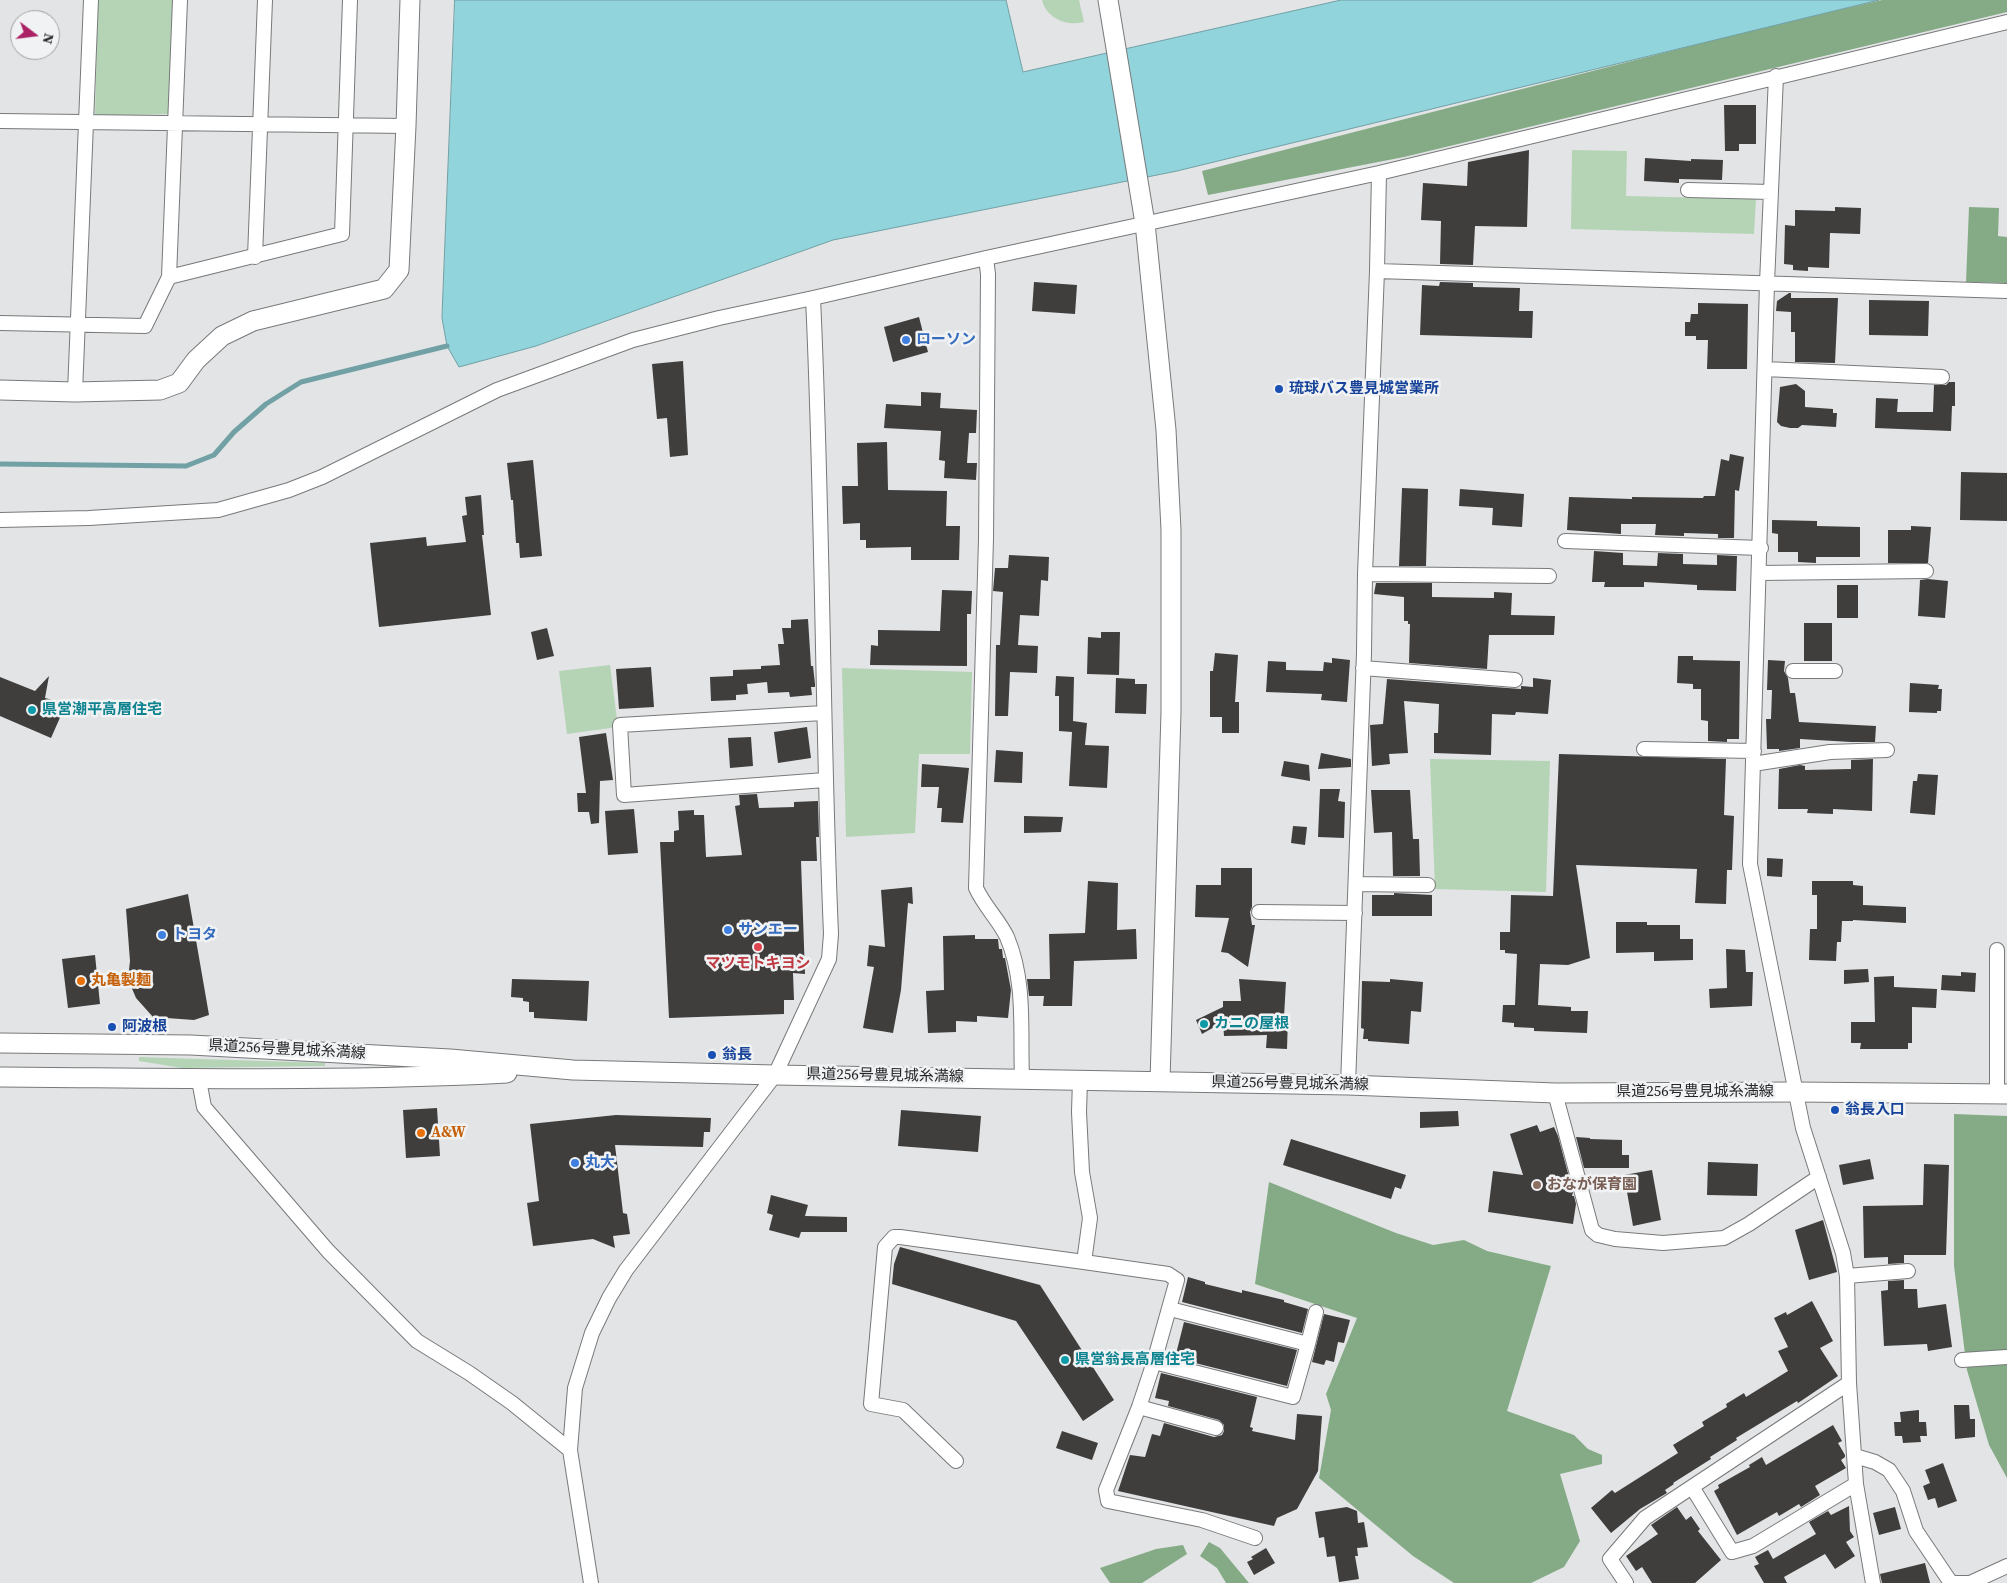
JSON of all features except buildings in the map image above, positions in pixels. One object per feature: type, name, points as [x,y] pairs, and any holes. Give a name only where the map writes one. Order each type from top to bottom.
[{"type":"main road","points":[[0,390],[75,392],[160,390],[178,383],[196,360],[222,336],[253,321],[384,289],[398,270],[406,126],[410,0]]},
{"type":"main road","points":[[1108,0],[1145,223],[1166,430],[1171,530],[1171,712],[1160,1081]]},
{"type":"main road","name":"県道256号豊見城糸満線","points":[[0,1043],[191,1045],[450,1059],[573,1070],[1348,1085],[1555,1093],[1795,1092],[2002,1094]]},
{"type":"main road","name":"県道256号豊見城糸満線","points":[[0,1076],[200,1080],[447,1077],[573,1070]]},
{"type":"street","points":[[75,392],[91,0]]},
{"type":"street","points":[[0,323],[146,326],[170,277],[180,0]]},
{"type":"street","points":[[255,256],[265,0]]},
{"type":"street","points":[[170,277],[342,234],[350,0]]},
{"type":"street","points":[[0,520],[132,516],[218,510],[289,490],[322,478],[497,390],[633,340],[719,318],[986,258],[1379,173],[1776,76],[2007,22]]},
{"type":"street","points":[[1776,76],[1767,283],[1750,864],[1803,1128],[1838,1234],[1847,1276],[1849,1382],[1856,1484],[1873,1583]]},
{"type":"street","points":[[0,121],[406,126]]},
{"type":"street","points":[[1348,1085],[1379,173]]},
{"type":"street","points":[[1688,190],[1771,192]]},
{"type":"street","points":[[986,258],[986,539],[976,888],[981,899],[1005,934],[1014,956],[1020,981],[1022,1078]]},
{"type":"street","points":[[1377,271],[2007,291]]},
{"type":"street","points":[[591,1583],[570,1450],[576,1388],[592,1333],[609,1298],[626,1270],[775,1075],[829,959],[831,934],[825,780],[821,515],[813,298]]},
{"type":"street","points":[[1765,369],[1942,377]]},
{"type":"street","points":[[1565,541],[1760,548]]},
{"type":"street","points":[[1759,573],[1926,570]]},
{"type":"street","points":[[1365,574],[1549,576]]},
{"type":"street","points":[[1363,668],[1515,680]]},
{"type":"street","points":[[1793,671],[1835,671]]},
{"type":"street","points":[[824,713],[620,725],[624,795],[825,780]]},
{"type":"street","points":[[1644,749],[1753,758],[1887,750]]},
{"type":"street","points":[[1356,884],[1428,885]]},
{"type":"street","points":[[1259,912],[1355,913]]},
{"type":"street","points":[[1997,950],[2002,1094]]},
{"type":"street","points":[[200,1080],[204,1107],[328,1251],[417,1341],[469,1373],[512,1403],[570,1450]]},
{"type":"street","points":[[1080,1080],[1079,1112],[1082,1172],[1090,1218],[1084,1262]]},
{"type":"street","points":[[1555,1093],[1592,1230],[1598,1236],[1663,1243],[1724,1238],[1749,1224],[1819,1177]]},
{"type":"street","points":[[956,1461],[903,1410],[871,1404],[885,1247],[894,1237],[1168,1274],[1177,1280],[1170,1309],[1139,1407],[1106,1490],[1108,1501],[1202,1520],[1255,1538]]},
{"type":"street","points":[[1847,1276],[1908,1271]]},
{"type":"street","points":[[1170,1309],[1308,1344]]},
{"type":"street","points":[[1154,1362],[1293,1397],[1316,1312]]},
{"type":"street","points":[[1962,1360],[2007,1357]]},
{"type":"street","points":[[1626,1583],[1610,1559],[1645,1518],[1849,1382]]},
{"type":"street","points":[[1139,1407],[1216,1428]]},
{"type":"street","points":[[1855,1456],[1875,1462],[1889,1470],[1902,1491],[1916,1531],[1953,1583],[1970,1583],[2007,1566]]},
{"type":"street","points":[[1692,1487],[1732,1552],[1753,1546],[1856,1484]]},
{"type":"green space","points":[[98,0],[173,0],[170,114],[95,116]]},
{"type":"green space","points":[[1042,0],[1079,0],[1084,22],[1071,23],[1058,20],[1048,12]]},
{"type":"green space","points":[[1882,0],[2007,0],[2007,12],[1404,157],[1208,195],[1202,171],[1780,23]]},
{"type":"green space","points":[[1572,150],[1627,151],[1626,196],[1756,199],[1754,234],[1571,229]]},
{"type":"green space","points":[[1969,207],[1999,208],[1998,236],[2007,237],[2007,283],[1966,282]]},
{"type":"green space","points":[[610,665],[618,727],[567,734],[559,671]]},
{"type":"green space","points":[[842,668],[972,672],[970,754],[919,754],[915,833],[846,837]]},
{"type":"green space","points":[[1430,759],[1550,761],[1546,892],[1435,889]]},
{"type":"green space","points":[[139,1057],[325,1063],[325,1066],[182,1068],[139,1061]]},
{"type":"green space","points":[[1954,1114],[2007,1116],[2007,1478],[1989,1445],[1967,1370],[1954,1266]]},
{"type":"green space","points":[[1269,1182],[1396,1233],[1433,1245],[1464,1240],[1487,1251],[1551,1266],[1507,1411],[1574,1435],[1588,1449],[1602,1455],[1602,1464],[1560,1474],[1580,1541],[1564,1567],[1531,1583],[1454,1583],[1413,1556],[1319,1478],[1331,1410],[1326,1394],[1357,1318],[1255,1284]]},
{"type":"green space","points":[[1209,1542],[1220,1548],[1249,1583],[1226,1583],[1217,1568],[1200,1556]]},
{"type":"green space","points":[[1183,1545],[1187,1554],[1142,1583],[1110,1583],[1100,1568],[1156,1549]]},
{"type":"water","points":[[455,0],[1006,0],[1023,72],[1341,0],[1879,0],[1177,171],[833,240],[536,346],[459,367],[447,346],[442,318]]},
{"type":"waterway","points":[[0,464],[186,466],[214,455],[234,432],[266,404],[301,382],[447,346]]},
{"type":"place","name":"ローソン","points":[[906,340]]},
{"type":"place","name":"琉球バス豊見城営業所","points":[[1279,389]]},
{"type":"place","name":"県営潮平高層住宅","points":[[32,710]]},
{"type":"place","name":"サンエー","points":[[728,930]]},
{"type":"place","name":"トヨタ","points":[[162,935]]},
{"type":"place","name":"マツモトキヨシ","points":[[758,947]]},
{"type":"place","name":"丸亀製麺","points":[[81,981]]},
{"type":"place","name":"カニの屋根","points":[[1204,1024]]},
{"type":"place","name":"阿波根","points":[[112,1027]]},
{"type":"place","name":"翁長","points":[[712,1055]]},
{"type":"place","name":"翁長入口","points":[[1835,1110]]},
{"type":"place","name":"A&W","points":[[421,1133]]},
{"type":"place","name":"丸大","points":[[575,1163]]},
{"type":"place","name":"おなが保育園","points":[[1537,1185]]},
{"type":"place","name":"県営翁長高層住宅","points":[[1065,1360]]}]
